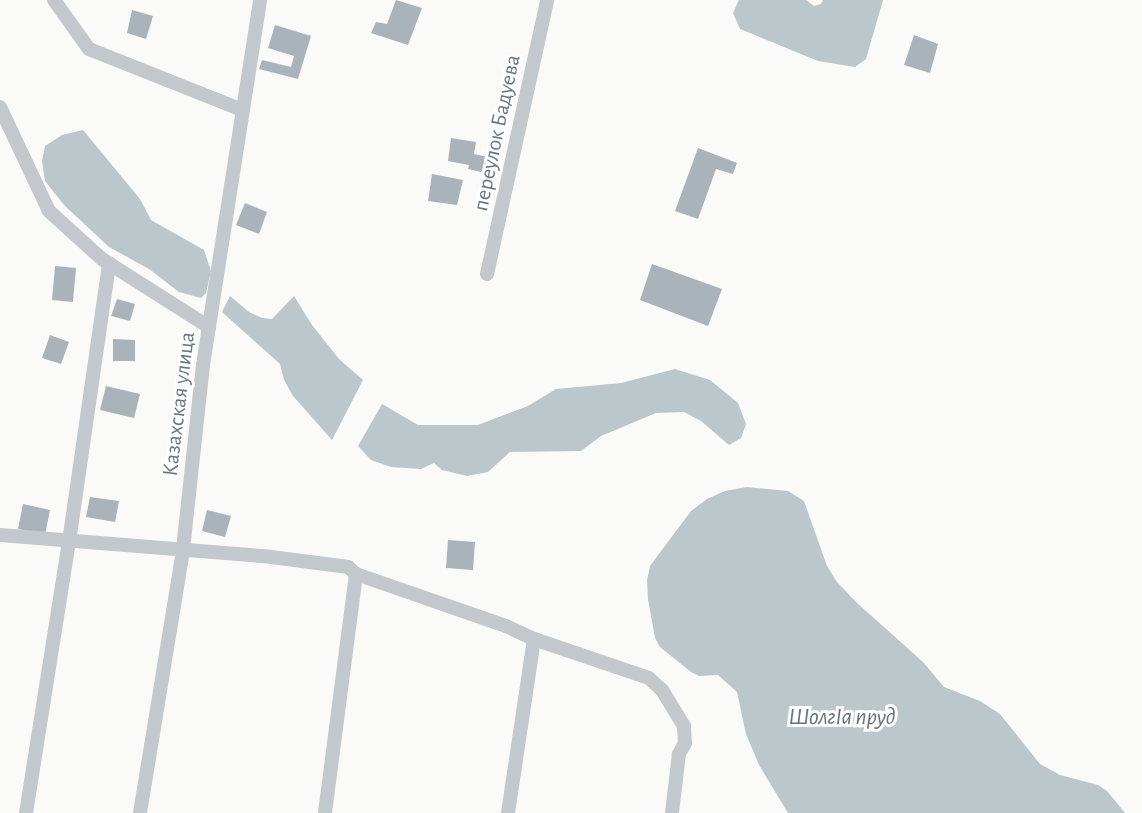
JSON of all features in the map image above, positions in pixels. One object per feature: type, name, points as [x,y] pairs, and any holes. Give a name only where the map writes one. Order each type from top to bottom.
[{"type":"street","points":[[54,0],[89,49],[242,110]]},
{"type":"street","name":"Казахская улица","points":[[140,813],[183,549],[209,327],[260,0]]},
{"type":"street","name":"переулок Бадуева","points":[[487,274],[547,0]]},
{"type":"street","points":[[0,107],[49,211],[109,263],[209,327]]},
{"type":"street","points":[[26,813],[69,542],[109,263]]},
{"type":"street","points":[[0,535],[183,549],[348,567],[356,574],[649,678],[662,690],[684,726],[685,743],[679,754],[672,813]]},
{"type":"street","points":[[325,813],[356,574]]},
{"type":"street","points":[[508,813],[534,639]]},
{"type":"water","points":[[739,0],[806,0],[814,6],[821,4],[823,0],[883,0],[866,59],[855,67],[818,61],[740,29],[733,13]]},
{"type":"water","points":[[83,130],[140,199],[151,220],[204,250],[211,271],[206,293],[201,298],[179,292],[149,269],[109,247],[64,205],[45,181],[42,161],[45,146],[62,135]]},
{"type":"water","points":[[230,296],[249,312],[262,318],[272,319],[294,296],[312,325],[339,359],[363,380],[332,440],[293,396],[284,380],[280,364],[222,312]]},
{"type":"water","points":[[675,369],[710,380],[738,403],[746,424],[741,438],[729,445],[701,421],[684,412],[656,413],[601,436],[581,451],[510,452],[488,472],[467,476],[442,470],[434,463],[421,469],[391,467],[371,460],[358,446],[382,404],[418,425],[478,425],[528,406],[556,389],[621,383]]},
{"type":"water","name":"ШолгIа пруд","points":[[747,487],[788,491],[804,501],[827,566],[837,582],[856,602],[923,662],[944,687],[980,701],[1000,714],[1040,764],[1060,775],[1098,785],[1107,791],[1125,813],[788,813],[759,765],[746,734],[737,692],[718,675],[699,676],[691,672],[660,647],[655,638],[648,599],[647,580],[650,566],[691,511],[707,499],[725,491]]},
{"type":"building","points":[[396,0],[422,8],[408,45],[371,33],[376,22],[387,24]]},
{"type":"building","points":[[132,10],[153,16],[146,39],[127,33]]},
{"type":"building","points":[[275,25],[311,36],[298,79],[259,69],[262,60],[291,67],[294,56],[268,48]]},
{"type":"building","points":[[914,35],[938,44],[930,73],[904,65]]},
{"type":"building","points":[[451,138],[476,142],[474,154],[492,158],[489,174],[468,169],[469,165],[448,161]]},
{"type":"building","points":[[698,148],[737,163],[733,174],[716,169],[698,219],[675,211]]},
{"type":"building","points":[[432,174],[463,180],[457,205],[428,201]]},
{"type":"building","points":[[245,203],[267,212],[259,234],[236,225]]},
{"type":"building","points":[[652,264],[722,289],[708,326],[640,300]]},
{"type":"building","points":[[55,266],[76,268],[73,302],[52,300]]},
{"type":"building","points":[[117,299],[135,304],[130,321],[111,316]]},
{"type":"building","points":[[50,335],[69,342],[61,364],[42,358]]},
{"type":"building","points":[[113,339],[135,340],[135,361],[113,361]]},
{"type":"building","points":[[106,386],[140,394],[134,418],[100,410]]},
{"type":"building","points":[[90,497],[119,501],[115,522],[86,517]]},
{"type":"building","points":[[23,504],[50,510],[45,535],[18,529]]},
{"type":"building","points":[[207,510],[231,516],[225,537],[202,531]]},
{"type":"building","points":[[448,540],[475,542],[473,570],[446,568]]}]
